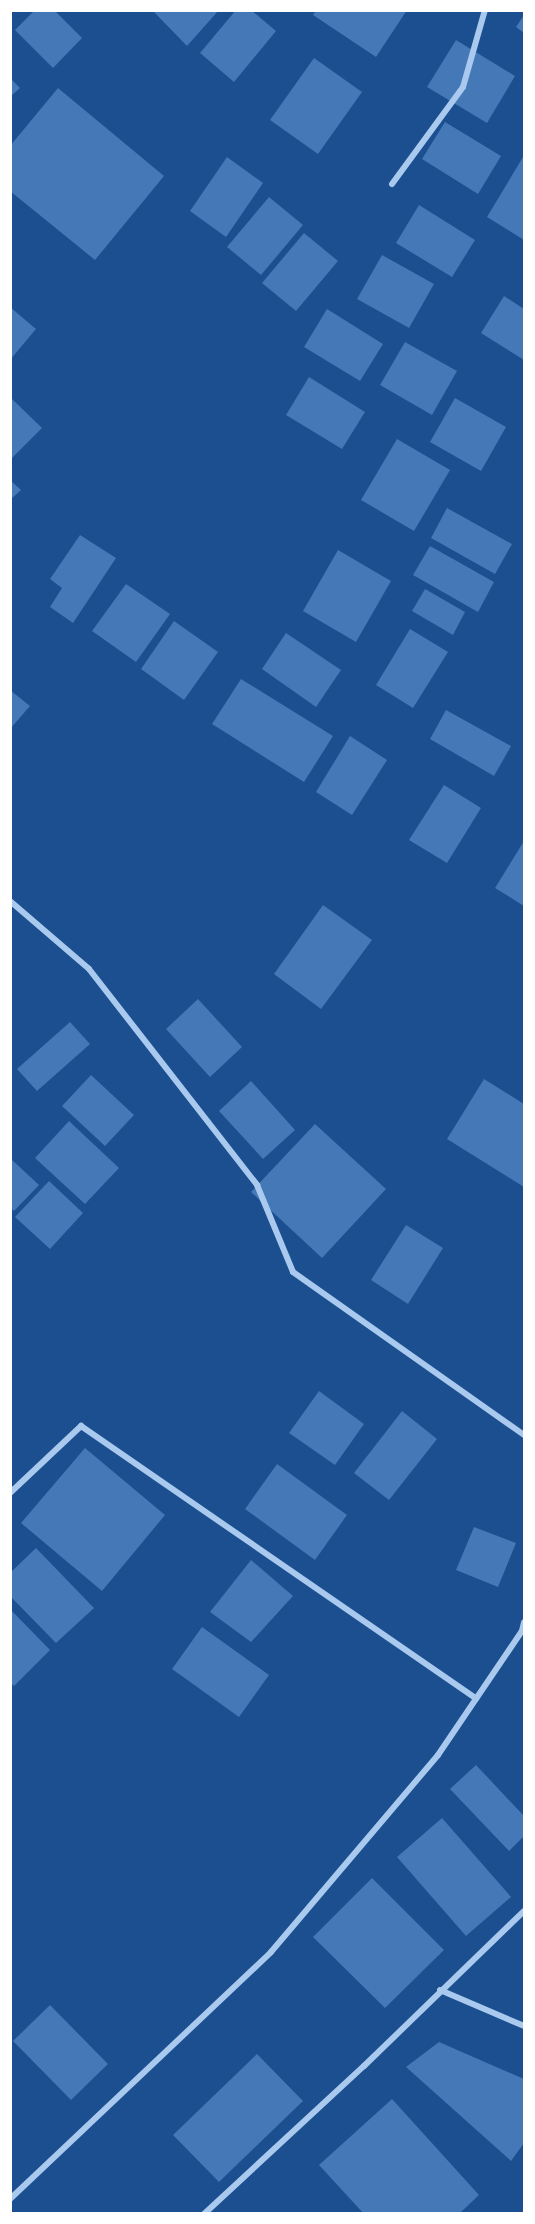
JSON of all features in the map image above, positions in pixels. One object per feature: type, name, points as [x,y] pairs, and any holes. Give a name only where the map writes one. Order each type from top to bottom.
[{"type":"street","points":[[392,184],[463,87],[484,10]]},
{"type":"street","points":[[10,902],[89,969],[257,1185],[293,1272],[525,1435]]},
{"type":"street","points":[[10,1493],[81,1426],[476,1699]]},
{"type":"street","points":[[10,2199],[272,1952],[438,1755],[522,1631],[525,1622]]},
{"type":"street","points":[[204,2214],[364,2066],[440,1990],[525,1911]]},
{"type":"street","points":[[440,1990],[525,2026]]},
{"type":"building","points":[[35,10],[54,10],[82,38],[53,68],[15,30]]},
{"type":"building","points":[[152,10],[219,10],[187,46]]},
{"type":"building","points":[[236,10],[251,10],[276,31],[234,82],[200,53]]},
{"type":"building","points":[[316,10],[407,10],[376,57],[313,15]]},
{"type":"building","points":[[524,15],[524,33],[516,27]]},
{"type":"building","points":[[456,40],[515,76],[487,123],[427,87]]},
{"type":"building","points":[[314,58],[362,92],[318,154],[270,120]]},
{"type":"building","points":[[10,78],[20,88],[10,97]]},
{"type":"building","points":[[58,88],[164,176],[95,260],[10,191],[10,146]]},
{"type":"building","points":[[445,122],[501,156],[478,194],[422,159]]},
{"type":"building","points":[[227,157],[263,183],[226,237],[190,211]]},
{"type":"building","points":[[524,158],[524,240],[487,217]]},
{"type":"building","points":[[269,197],[303,225],[261,275],[227,247]]},
{"type":"building","points":[[419,205],[475,240],[452,277],[396,243]]},
{"type":"building","points":[[304,233],[338,261],[296,311],[262,283]]},
{"type":"building","points":[[382,255],[434,284],[409,328],[357,299]]},
{"type":"building","points":[[504,296],[524,309],[524,360],[481,333]]},
{"type":"building","points":[[10,307],[36,329],[10,360]]},
{"type":"building","points":[[327,309],[383,344],[360,381],[304,347]]},
{"type":"building","points":[[405,342],[457,371],[432,415],[380,385]]},
{"type":"building","points":[[309,377],[365,412],[342,449],[286,415]]},
{"type":"building","points":[[10,397],[42,428],[12,458],[10,456]]},
{"type":"building","points":[[455,398],[506,427],[481,471],[430,442]]},
{"type":"building","points":[[397,439],[450,470],[414,531],[361,500]]},
{"type":"building","points":[[10,480],[21,490],[10,500]]},
{"type":"building","points":[[447,508],[512,544],[495,574],[431,538]]},
{"type":"building","points":[[80,535],[116,558],[73,623],[50,607],[62,588],[50,579]]},
{"type":"building","points":[[430,546],[494,582],[478,612],[413,575]]},
{"type":"building","points":[[338,550],[391,581],[356,642],[303,611]]},
{"type":"building","points":[[126,584],[170,614],[136,662],[92,631]]},
{"type":"building","points":[[425,589],[465,612],[453,635],[412,611]]},
{"type":"building","points":[[174,621],[218,652],[184,700],[141,669]]},
{"type":"building","points":[[410,629],[448,652],[413,708],[376,685]]},
{"type":"building","points":[[286,633],[341,670],[316,707],[262,669]]},
{"type":"building","points":[[241,679],[333,736],[304,782],[212,724]]},
{"type":"building","points":[[10,690],[30,706],[10,729]]},
{"type":"building","points":[[446,710],[511,746],[494,776],[430,739]]},
{"type":"building","points":[[350,736],[387,760],[352,815],[316,792]]},
{"type":"building","points":[[444,785],[481,808],[447,863],[409,840]]},
{"type":"building","points":[[524,841],[524,906],[495,888]]},
{"type":"building","points":[[323,905],[372,940],[321,1009],[274,974]]},
{"type":"building","points":[[198,999],[242,1047],[210,1077],[166,1029]]},
{"type":"building","points":[[70,1022],[90,1044],[37,1091],[17,1069]]},
{"type":"building","points":[[91,1075],[134,1115],[105,1146],[62,1106]]},
{"type":"building","points":[[484,1079],[524,1104],[524,1187],[447,1139]]},
{"type":"building","points":[[251,1081],[295,1130],[263,1159],[219,1111]]},
{"type":"building","points":[[69,1121],[119,1168],[85,1204],[35,1158]]},
{"type":"building","points":[[315,1124],[386,1189],[322,1258],[251,1192]]},
{"type":"building","points":[[10,1158],[39,1185],[14,1211],[10,1208]]},
{"type":"building","points":[[49,1181],[83,1213],[50,1249],[15,1217]]},
{"type":"building","points":[[406,1225],[443,1248],[408,1304],[371,1280]]},
{"type":"building","points":[[319,1391],[364,1424],[335,1465],[289,1433]]},
{"type":"building","points":[[402,1411],[437,1439],[389,1500],[354,1473]]},
{"type":"building","points":[[85,1448],[165,1515],[102,1591],[21,1523]]},
{"type":"building","points":[[277,1464],[347,1515],[315,1560],[245,1509]]},
{"type":"building","points":[[474,1527],[516,1543],[498,1587],[456,1570]]},
{"type":"building","points":[[36,1548],[94,1608],[56,1643],[10,1596],[10,1573]]},
{"type":"building","points":[[251,1560],[293,1596],[251,1642],[210,1612]]},
{"type":"building","points":[[10,1609],[50,1650],[14,1686],[10,1683]]},
{"type":"building","points":[[202,1627],[269,1675],[239,1717],[172,1669]]},
{"type":"building","points":[[476,1765],[524,1816],[524,1836],[509,1851],[450,1789]]},
{"type":"building","points":[[442,1818],[511,1897],[466,1936],[397,1857]]},
{"type":"building","points":[[372,1878],[444,1950],[385,2008],[313,1937]]},
{"type":"building","points":[[50,2005],[108,2064],[71,2100],[13,2041]]},
{"type":"building","points":[[439,2042],[524,2079],[524,2143],[511,2161],[406,2067]]},
{"type":"building","points":[[257,2054],[303,2101],[219,2182],[173,2135]]},
{"type":"building","points":[[392,2099],[479,2195],[459,2214],[364,2214],[319,2165]]}]
